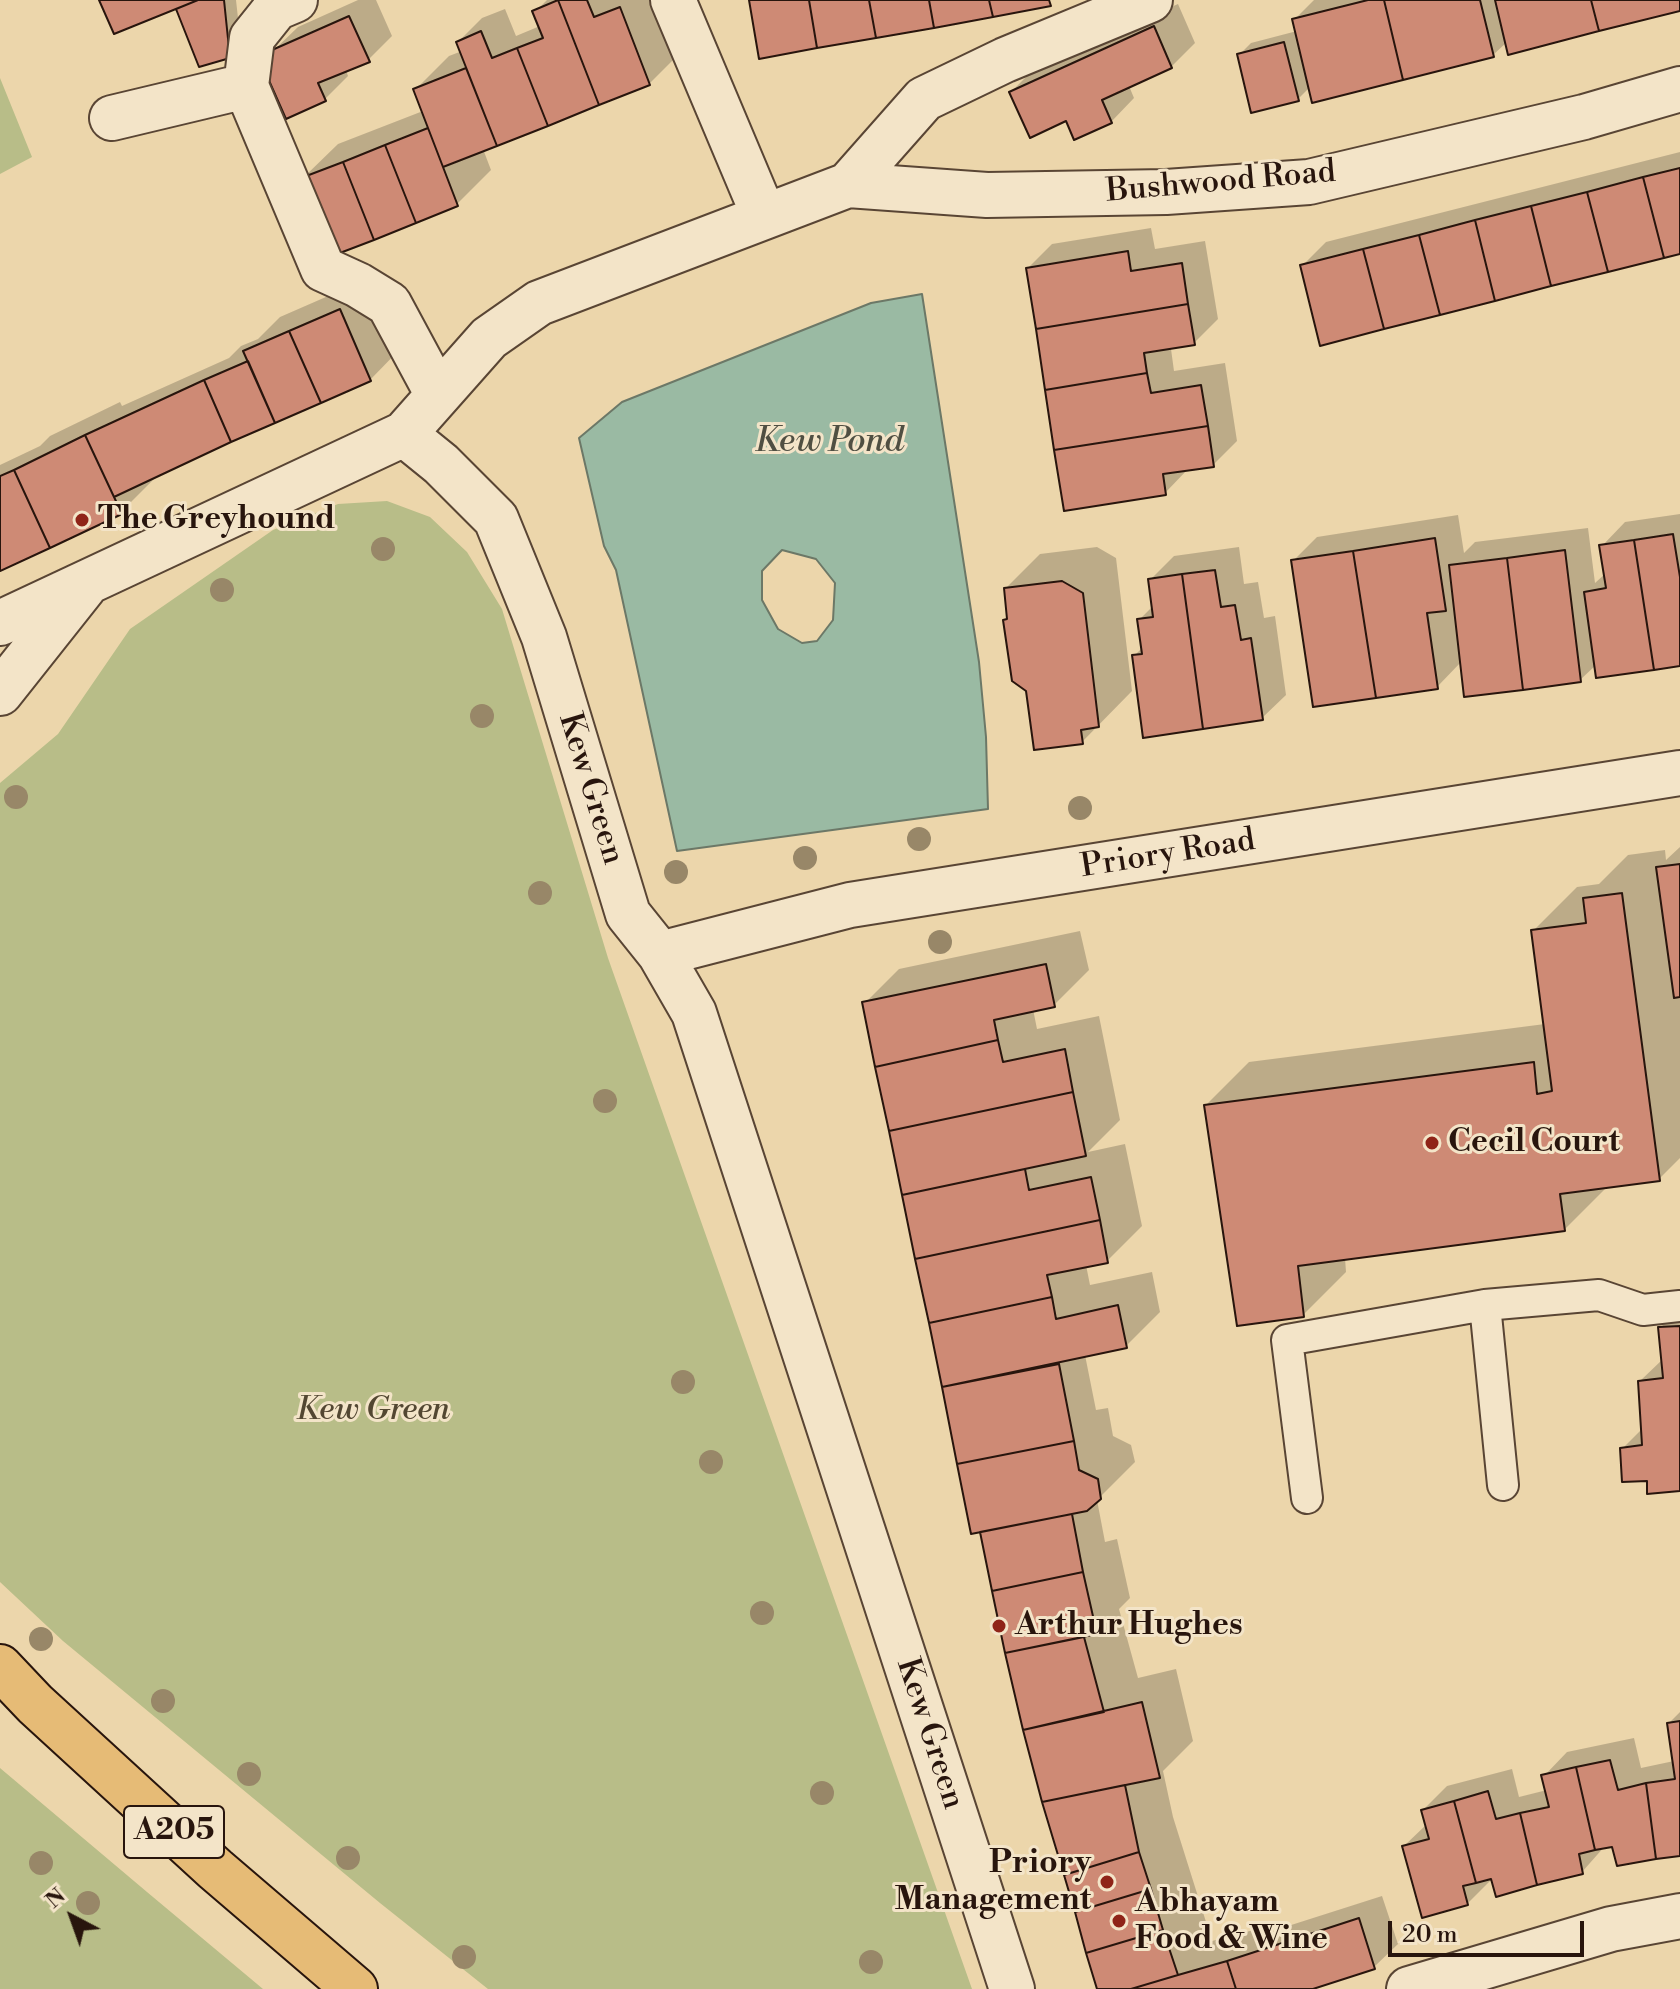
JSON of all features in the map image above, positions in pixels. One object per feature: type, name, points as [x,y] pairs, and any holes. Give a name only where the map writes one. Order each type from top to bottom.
[{"type":"highway","name":"A205","points":[[0,1667],[35,1704],[215,1869],[355,1989]]},
{"type":"street","points":[[295,0],[276,8],[252,38],[246,86],[323,269],[389,304],[438,395]]},
{"type":"street","points":[[673,0],[764,216]]},
{"type":"street","points":[[0,623],[404,434],[489,338],[539,303],[848,185],[924,99],[1005,60],[1148,0]]},
{"type":"street","points":[[112,118],[246,86]]},
{"type":"street","name":"Bushwood Road","points":[[848,185],[987,195],[1166,192],[1309,182],[1584,117],[1680,89]]},
{"type":"street","name":"Kew Green","points":[[404,434],[441,464],[496,519],[544,637],[628,914],[660,954],[694,1013],[1012,1989]]},
{"type":"street","points":[[0,693],[91,579]]},
{"type":"street","name":"Priory Road","points":[[660,954],[850,905],[1680,773]]},
{"type":"street","points":[[1409,1989],[1611,1929],[1680,1916]]},
{"type":"lane","points":[[1307,1498],[1287,1340],[1485,1305],[1599,1295],[1643,1310],[1680,1306]]},
{"type":"lane","points":[[1485,1305],[1503,1485]]},
{"type":"green space","points":[[0,78],[32,157],[0,174]]},
{"type":"green space","name":"Kew Green","points":[[387,501],[430,517],[467,552],[502,609],[608,958],[972,1989],[488,1989],[63,1641],[0,1582],[0,783],[58,734],[130,629],[273,530],[338,504]]},
{"type":"green space","points":[[0,1768],[147,1892],[263,1989],[0,1989]]},
{"type":"water","name":"Kew Pond","points":[[922,294],[979,662],[986,737],[988,809],[677,851],[616,570],[604,546],[579,438],[622,402],[871,303]],"holes":[[[782,550],[816,559],[835,583],[833,620],[817,641],[802,643],[778,629],[762,600],[762,571]]]},
{"type":"building","points":[[99,0],[198,0],[114,34]]},
{"type":"building","points":[[198,0],[224,0],[230,58],[199,67],[176,9]]},
{"type":"building","points":[[558,0],[599,105],[548,126],[517,48],[543,38],[532,11]]},
{"type":"building","points":[[558,0],[587,0],[594,17],[620,7],[650,85],[599,105]]},
{"type":"building","points":[[749,0],[809,0],[817,48],[759,59]]},
{"type":"building","points":[[809,0],[869,0],[876,38],[817,48]]},
{"type":"building","points":[[869,0],[929,0],[934,28],[876,38]]},
{"type":"building","points":[[929,0],[989,0],[993,17],[934,28]]},
{"type":"building","points":[[989,0],[1049,0],[1051,6],[993,17]]},
{"type":"building","points":[[1368,0],[1384,0],[1403,80],[1312,103],[1292,19]]},
{"type":"building","points":[[1384,0],[1480,0],[1494,57],[1403,80]]},
{"type":"building","points":[[1495,0],[1591,0],[1599,31],[1508,55]]},
{"type":"building","points":[[1591,0],[1680,0],[1680,11],[1599,31]]},
{"type":"building","points":[[349,16],[370,62],[318,83],[326,101],[286,119],[263,67],[272,50]]},
{"type":"building","points":[[1154,26],[1172,68],[1102,100],[1112,123],[1074,140],[1066,121],[1030,138],[1009,92]]},
{"type":"building","points":[[481,31],[492,58],[517,48],[548,126],[497,146],[456,42]]},
{"type":"building","points":[[1284,42],[1299,101],[1251,113],[1237,54]]},
{"type":"building","points":[[466,68],[497,146],[443,167],[413,89]]},
{"type":"building","points":[[428,128],[458,206],[416,223],[385,145]]},
{"type":"building","points":[[385,145],[416,223],[374,240],[343,162]]},
{"type":"building","points":[[343,162],[374,240],[332,256],[301,178]]},
{"type":"building","points":[[1680,168],[1680,254],[1664,258],[1643,177]]},
{"type":"building","points":[[1643,177],[1664,258],[1608,272],[1587,192]]},
{"type":"building","points":[[1587,192],[1608,272],[1551,286],[1531,206]]},
{"type":"building","points":[[1531,206],[1551,286],[1495,301],[1475,220]]},
{"type":"building","points":[[1475,220],[1495,301],[1440,315],[1419,235]]},
{"type":"building","points":[[1419,235],[1440,315],[1384,329],[1363,249]]},
{"type":"building","points":[[1363,249],[1384,329],[1320,346],[1300,265]]},
{"type":"building","points":[[1128,251],[1131,271],[1182,263],[1188,304],[1036,329],[1026,268]]},
{"type":"building","points":[[1188,304],[1195,345],[1144,353],[1147,373],[1045,390],[1036,329]]},
{"type":"building","points":[[340,309],[371,381],[321,403],[289,331]]},
{"type":"building","points":[[289,331],[321,403],[275,423],[243,351]]},
{"type":"building","points":[[248,361],[275,423],[231,442],[204,380]]},
{"type":"building","points":[[1147,373],[1151,393],[1201,385],[1208,426],[1054,450],[1045,390]]},
{"type":"building","points":[[204,380],[231,442],[114,497],[85,435]]},
{"type":"building","points":[[1208,426],[1214,467],[1163,474],[1166,495],[1064,511],[1054,450]]},
{"type":"building","points":[[85,435],[122,514],[50,548],[14,470]]},
{"type":"building","points":[[14,470],[50,548],[0,571],[0,476]]},
{"type":"building","points":[[1673,534],[1680,577],[1680,666],[1654,670],[1634,540]]},
{"type":"building","points":[[1435,538],[1446,611],[1427,613],[1438,689],[1376,698],[1353,551]]},
{"type":"building","points":[[1634,540],[1654,670],[1596,678],[1584,592],[1606,588],[1599,545]]},
{"type":"building","points":[[1565,550],[1581,682],[1523,690],[1507,558]]},
{"type":"building","points":[[1353,551],[1376,698],[1313,707],[1291,560]]},
{"type":"building","points":[[1507,558],[1523,690],[1464,697],[1449,565]]},
{"type":"building","points":[[1215,570],[1221,607],[1235,605],[1241,640],[1251,638],[1263,720],[1203,729],[1182,574]]},
{"type":"building","points":[[1182,574],[1203,729],[1143,738],[1132,655],[1142,654],[1137,619],[1153,617],[1148,579]]},
{"type":"building","points":[[1062,581],[1083,593],[1099,727],[1081,730],[1083,744],[1034,750],[1026,691],[1012,681],[1003,620],[1007,619],[1004,588]]},
{"type":"building","points":[[1680,864],[1680,997],[1674,998],[1656,867]]},
{"type":"building","name":"Cecil Court","points":[[1622,893],[1660,1181],[1560,1194],[1565,1231],[1298,1266],[1304,1317],[1237,1326],[1204,1105],[1534,1062],[1537,1094],[1552,1091],[1531,930],[1586,923],[1583,898]]},
{"type":"building","points":[[1046,964],[1055,1007],[994,1020],[998,1040],[875,1067],[862,1002]]},
{"type":"building","points":[[998,1040],[1003,1062],[1065,1049],[1073,1092],[889,1131],[875,1067]]},
{"type":"building","points":[[1073,1092],[1086,1156],[902,1195],[889,1131]]},
{"type":"building","points":[[1025,1169],[1029,1190],[1091,1177],[1100,1220],[915,1259],[902,1195]]},
{"type":"building","points":[[1100,1220],[1108,1263],[1047,1275],[1052,1297],[929,1323],[915,1259]]},
{"type":"building","points":[[1052,1297],[1056,1319],[1118,1305],[1127,1348],[942,1387],[929,1323]]},
{"type":"building","points":[[1680,1326],[1680,1491],[1647,1494],[1647,1481],[1622,1482],[1620,1448],[1642,1445],[1638,1381],[1663,1378],[1658,1327]]},
{"type":"building","points":[[1059,1364],[1074,1441],[957,1464],[942,1387]]},
{"type":"building","points":[[1074,1441],[1079,1470],[1098,1479],[1101,1499],[1087,1511],[971,1534],[957,1464]]},
{"type":"building","points":[[1072,1514],[1083,1572],[992,1591],[980,1532]]},
{"type":"building","points":[[1083,1572],[1097,1634],[1005,1653],[992,1591]]},
{"type":"building","points":[[1084,1637],[1104,1712],[1023,1730],[1005,1653]]},
{"type":"building","points":[[1142,1702],[1160,1778],[1042,1802],[1023,1730]]},
{"type":"building","points":[[1680,1721],[1680,1856],[1656,1859],[1646,1783],[1675,1779],[1667,1723]]},
{"type":"building","points":[[1610,1760],[1618,1790],[1646,1783],[1656,1859],[1617,1866],[1612,1847],[1595,1850],[1576,1767]]},
{"type":"building","points":[[1576,1767],[1595,1850],[1579,1854],[1583,1874],[1537,1885],[1520,1813],[1549,1807],[1541,1775]]},
{"type":"building","points":[[1125,1785],[1139,1852],[1064,1875],[1042,1802]]},
{"type":"building","points":[[1488,1791],[1496,1819],[1520,1813],[1537,1885],[1496,1897],[1491,1879],[1476,1883],[1454,1801]]},
{"type":"building","points":[[1454,1801],[1476,1883],[1463,1886],[1468,1905],[1422,1918],[1402,1846],[1429,1839],[1421,1810]]},
{"type":"building","name":"Priory Management","points":[[1139,1852],[1151,1889],[1075,1912],[1064,1875]]},
{"type":"building","name":"Abhayam Food & Wine","points":[[1151,1889],[1163,1930],[1086,1953],[1075,1912]]},
{"type":"building","points":[[1359,1918],[1375,1969],[1313,1989],[1236,1989],[1227,1961]]},
{"type":"building","points":[[1163,1930],[1178,1975],[1131,1989],[1097,1989],[1086,1953]]},
{"type":"building","points":[[1227,1961],[1236,1989],[1131,1989],[1178,1975]]},
{"type":"place","name":"The Greyhound","points":[[82,520]]},
{"type":"place","name":"Cecil Court","points":[[1432,1143]]},
{"type":"place","name":"Arthur Hughes","points":[[999,1626]]},
{"type":"place","name":"Priory Management","points":[[1107,1882]]},
{"type":"place","name":"Abhayam Food & Wine","points":[[1119,1921]]}]
